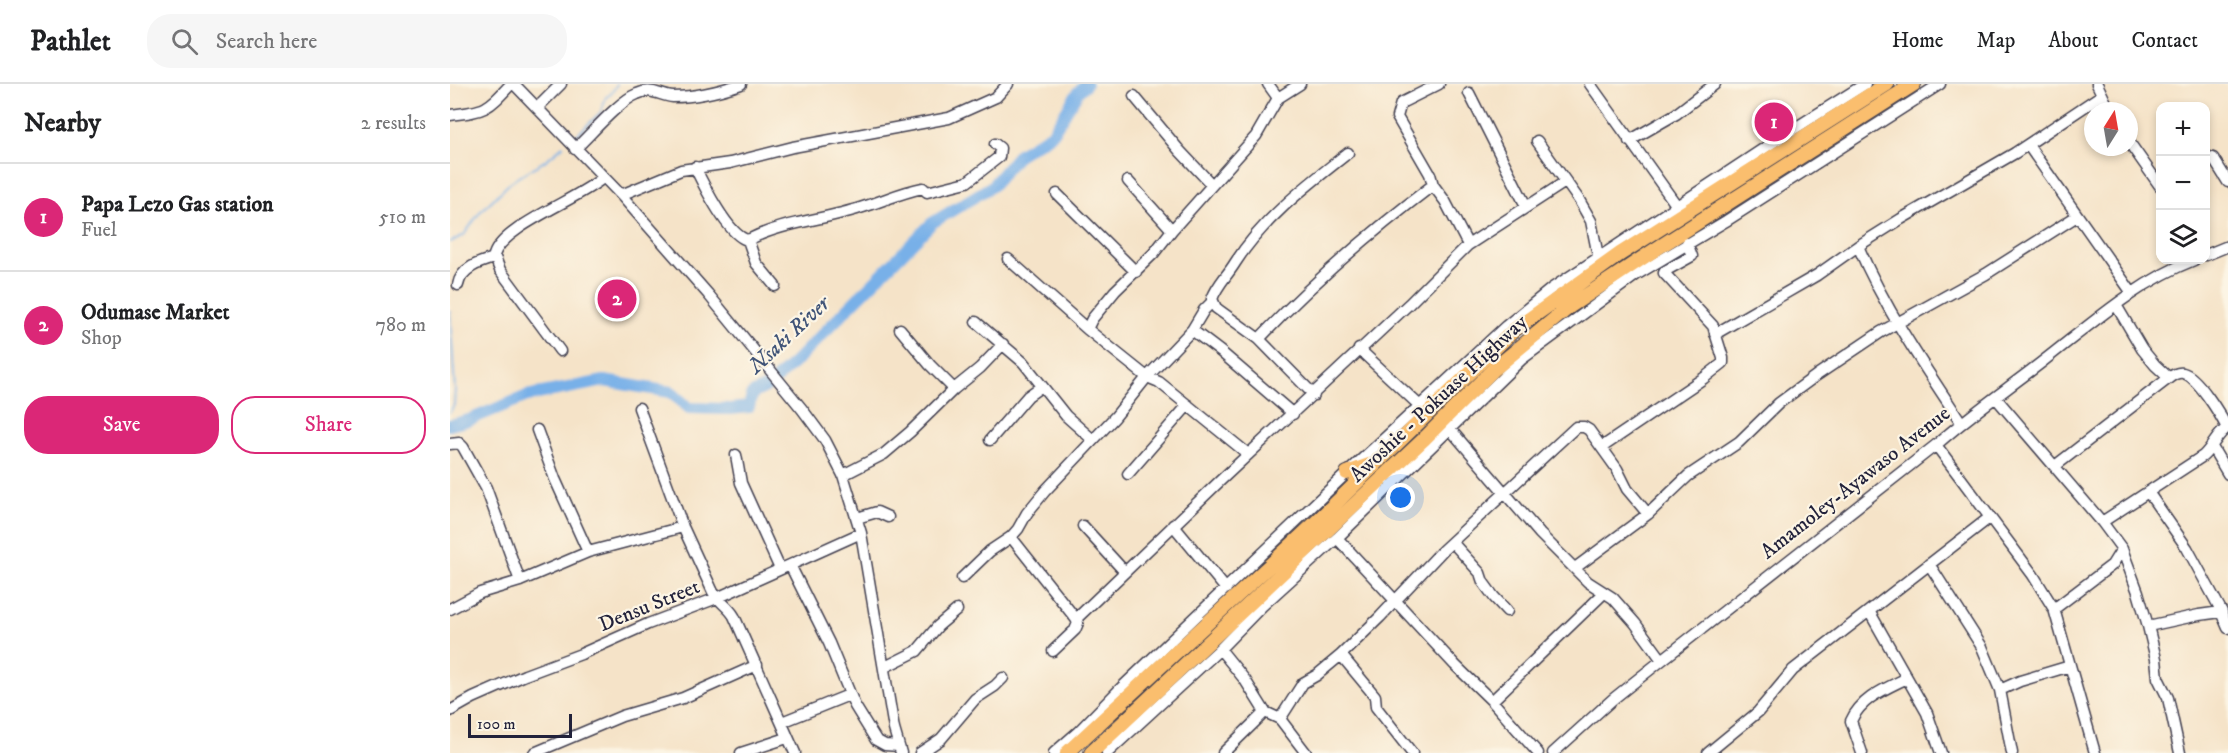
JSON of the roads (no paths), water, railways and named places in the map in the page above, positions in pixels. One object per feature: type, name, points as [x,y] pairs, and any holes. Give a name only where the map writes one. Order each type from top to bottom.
[{"type":"main road","name":"Awoshie - Pokuase Highway","points":[[1067,753],[1286,550],[1514,330],[1620,254],[1887,84]]},
{"type":"main road","name":"Awoshie - Pokuase Highway","points":[[1092,753],[1423,440],[1494,369],[1569,307],[1653,250],[1914,84]]},
{"type":"main road","points":[[1650,236],[1653,250]]},
{"type":"main road","points":[[1347,473],[1374,464]]},
{"type":"street","points":[[450,115],[474,112],[491,106],[513,84],[621,195],[708,294],[771,373],[785,387],[825,440],[843,475],[861,533],[900,749],[876,740],[849,695],[829,643],[785,567],[741,483],[736,455]]},
{"type":"street","points":[[537,108],[561,84]]},
{"type":"street","points":[[575,149],[626,100],[637,94],[657,91],[671,97],[684,96],[741,84]]},
{"type":"street","points":[[621,195],[665,175],[695,167],[730,163],[793,147],[950,118],[996,97],[1008,84]]},
{"type":"street","points":[[1268,84],[1278,98]]},
{"type":"street","points":[[1087,329],[1092,319],[1115,291],[1136,272],[1256,136],[1278,98],[1300,84]]},
{"type":"street","points":[[1439,84],[1401,104],[1397,117],[1468,244]]},
{"type":"street","points":[[1590,84],[1677,206]]},
{"type":"street","points":[[1629,141],[1676,114],[1715,84]]},
{"type":"street","points":[[1054,753],[1347,473],[1506,326],[1551,289],[1598,256],[1865,84]]},
{"type":"street","points":[[1107,753],[1337,538],[1522,359],[1636,275],[1726,221],[1940,84]]},
{"type":"street","points":[[2097,84],[2106,102]]},
{"type":"street","points":[[1469,93],[1526,206]]},
{"type":"street","points":[[1715,334],[1817,275],[1858,246],[2028,145],[2102,95]]},
{"type":"street","points":[[1134,96],[1212,185]]},
{"type":"street","points":[[1537,141],[1591,221],[1598,256]]},
{"type":"street","points":[[695,167],[708,193],[739,237],[748,240],[766,231],[821,219],[905,192],[923,188],[927,192],[967,182],[999,157],[1000,148],[995,144]]},
{"type":"street","points":[[2028,145],[2132,293]]},
{"type":"street","points":[[2138,152],[2156,172]]},
{"type":"street","points":[[962,578],[990,551],[1011,537],[1045,491],[1192,330],[1204,310],[1212,302],[1216,289],[1240,254],[1271,218],[1293,197],[1348,153]]},
{"type":"street","points":[[2210,157],[2213,158],[2228,182]]},
{"type":"street","points":[[560,351],[501,270],[494,258],[496,249],[537,216],[593,187],[604,177]]},
{"type":"street","points":[[1128,181],[1172,230]]},
{"type":"street","points":[[1076,620],[1173,525],[1409,304],[1468,244],[1565,182]]},
{"type":"street","points":[[1259,339],[1304,293],[1433,185]]},
{"type":"street","points":[[1057,194],[1136,272]]},
{"type":"street","points":[[1575,568],[1648,514],[1688,476],[1739,442],[1779,403],[1851,351],[1986,274],[2077,216]]},
{"type":"street","points":[[748,240],[756,262],[776,286]]},
{"type":"street","points":[[1602,447],[1723,363],[1713,326],[1664,273],[1692,256],[1688,243]]},
{"type":"street","points":[[1858,246],[1871,275],[1916,357],[1961,422]]},
{"type":"street","points":[[2210,253],[2228,246]]},
{"type":"street","points":[[458,285],[460,276],[494,258]]},
{"type":"street","points":[[1008,259],[1087,329],[1147,377],[1158,382],[1188,405],[1248,454]]},
{"type":"street","name":"Amamoley-Ayawaso Avenue","points":[[1553,753],[1613,699],[1936,445],[1961,422],[1996,398],[2132,293],[2165,272],[2184,264]]},
{"type":"street","points":[[1212,302],[1216,308],[1259,339],[1314,395]]},
{"type":"street","points":[[2116,305],[2142,349],[2169,378]]},
{"type":"street","points":[[976,322],[1023,362],[1075,425],[1093,440]]},
{"type":"street","points":[[900,329],[954,389]]},
{"type":"street","points":[[1192,330],[1293,414]]},
{"type":"street","points":[[843,475],[884,454],[980,368],[1003,344]]},
{"type":"street","points":[[1359,349],[1420,406]]},
{"type":"street","points":[[2055,466],[2177,373],[2189,376],[2205,393],[2227,428],[2220,433],[2212,447],[2203,456],[2102,522]]},
{"type":"street","points":[[990,440],[1028,396],[1042,386]]},
{"type":"street","points":[[1996,398],[2102,522],[2122,549],[2148,626],[2158,678],[2168,699],[2180,753]]},
{"type":"street","points":[[1128,474],[1188,405]]},
{"type":"street","points":[[639,408],[683,527],[717,598],[729,607],[795,753]]},
{"type":"street","points":[[1280,719],[1303,683],[1317,675],[1341,655],[1452,542],[1576,427],[1589,430],[1617,469],[1626,489],[1648,514]]},
{"type":"street","points":[[1450,429],[1540,534],[1588,582],[1613,598],[1662,660]]},
{"type":"street","points":[[537,430],[555,479],[588,552]]},
{"type":"street","points":[[450,444],[459,443],[464,447],[486,488],[520,581]]},
{"type":"street","points":[[1936,445],[2033,575],[2054,609],[2095,753]]},
{"type":"street","points":[[2212,447],[2228,474]]},
{"type":"street","points":[[2148,492],[2187,548],[2224,612],[2228,628]]},
{"type":"street","points":[[857,518],[877,512],[888,517]]},
{"type":"street","points":[[1708,753],[1758,712],[1793,670],[1989,518]]},
{"type":"street","points":[[1173,525],[1226,590]]},
{"type":"street","points":[[1083,526],[1125,572]]},
{"type":"street","points":[[450,609],[480,593],[520,581],[588,552],[637,541],[683,527]]},
{"type":"street","name":"Densu Street","points":[[450,711],[525,675],[717,598],[861,533]]},
{"type":"street","points":[[1011,537],[1078,623],[1075,630],[1053,651]]},
{"type":"street","points":[[1337,538],[1455,665],[1492,701],[1538,753]]},
{"type":"street","points":[[1452,542],[1480,573],[1494,597],[1508,611]]},
{"type":"street","points":[[2054,609],[2112,565],[2122,549]]},
{"type":"street","points":[[1929,564],[1982,647],[2000,690],[2009,752]]},
{"type":"street","points":[[1492,701],[1604,593]]},
{"type":"street","points":[[885,667],[917,651],[938,626],[957,610]]},
{"type":"street","points":[[1869,611],[1927,714],[1941,753]]},
{"type":"street","points":[[2148,626],[2206,613],[2224,612]]},
{"type":"street","points":[[1220,649],[1245,680],[1265,712],[1280,719],[1306,753]]},
{"type":"street","points":[[1341,655],[1375,696],[1376,707],[1412,753]]},
{"type":"street","points":[[534,753],[622,716],[683,698],[757,665]]},
{"type":"street","points":[[2000,690],[2028,678],[2070,666]]},
{"type":"street","points":[[920,753],[940,739],[975,699],[1003,678]]},
{"type":"street","points":[[1862,753],[1851,722],[1855,712],[1873,696],[1907,678]]},
{"type":"street","points":[[782,722],[849,695]]},
{"type":"street","points":[[1223,753],[1265,712]]},
{"type":"street","points":[[741,753],[787,738]]},
{"type":"waterway","points":[[576,136],[601,112],[606,97],[611,94],[617,84]]},
{"type":"waterway","name":"Nsaki River","points":[[450,425],[469,420],[527,396],[604,381],[671,392],[689,408],[749,407],[752,394],[768,386],[796,361],[932,223],[992,186],[1019,154],[1052,134],[1078,92],[1086,84]]},
{"type":"waterway","points":[[450,242],[464,235],[480,212],[512,181],[546,160],[563,146]]},
{"type":"waterway","points":[[450,311],[455,390],[454,405],[450,412]]},
{"type":"place","name":"Papa Lezo Gas station","points":[[1774,122]]},
{"type":"place","name":"Odumase Market","points":[[617,299]]}]
